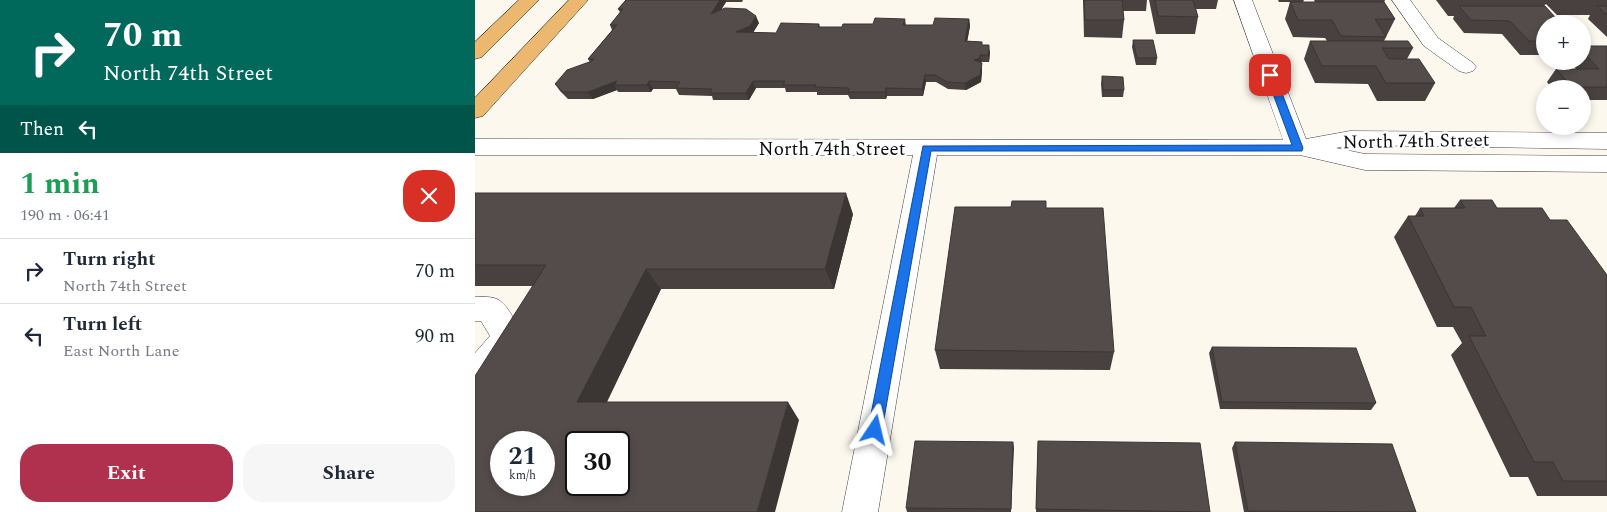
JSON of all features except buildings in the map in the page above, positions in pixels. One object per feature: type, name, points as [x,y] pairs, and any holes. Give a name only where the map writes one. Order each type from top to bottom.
[{"type":"main road","points":[[475,53],[530,0]]},
{"type":"main road","points":[[475,111],[579,0]]},
{"type":"street","points":[[1243,0],[1285,118],[1298,148],[1365,162],[1607,164]]},
{"type":"street","points":[[1401,0],[1431,42],[1466,67]]},
{"type":"street","name":"North 74th Street","points":[[475,147],[1298,148],[1350,138],[1545,138],[1607,141]]},
{"type":"street","points":[[860,512],[926,148]]},
{"type":"street","points":[[475,309],[489,309],[504,329],[506,339],[491,359],[475,372]]},
{"type":"route","points":[[875,430],[926,148],[1298,148],[1270,75]]}]
